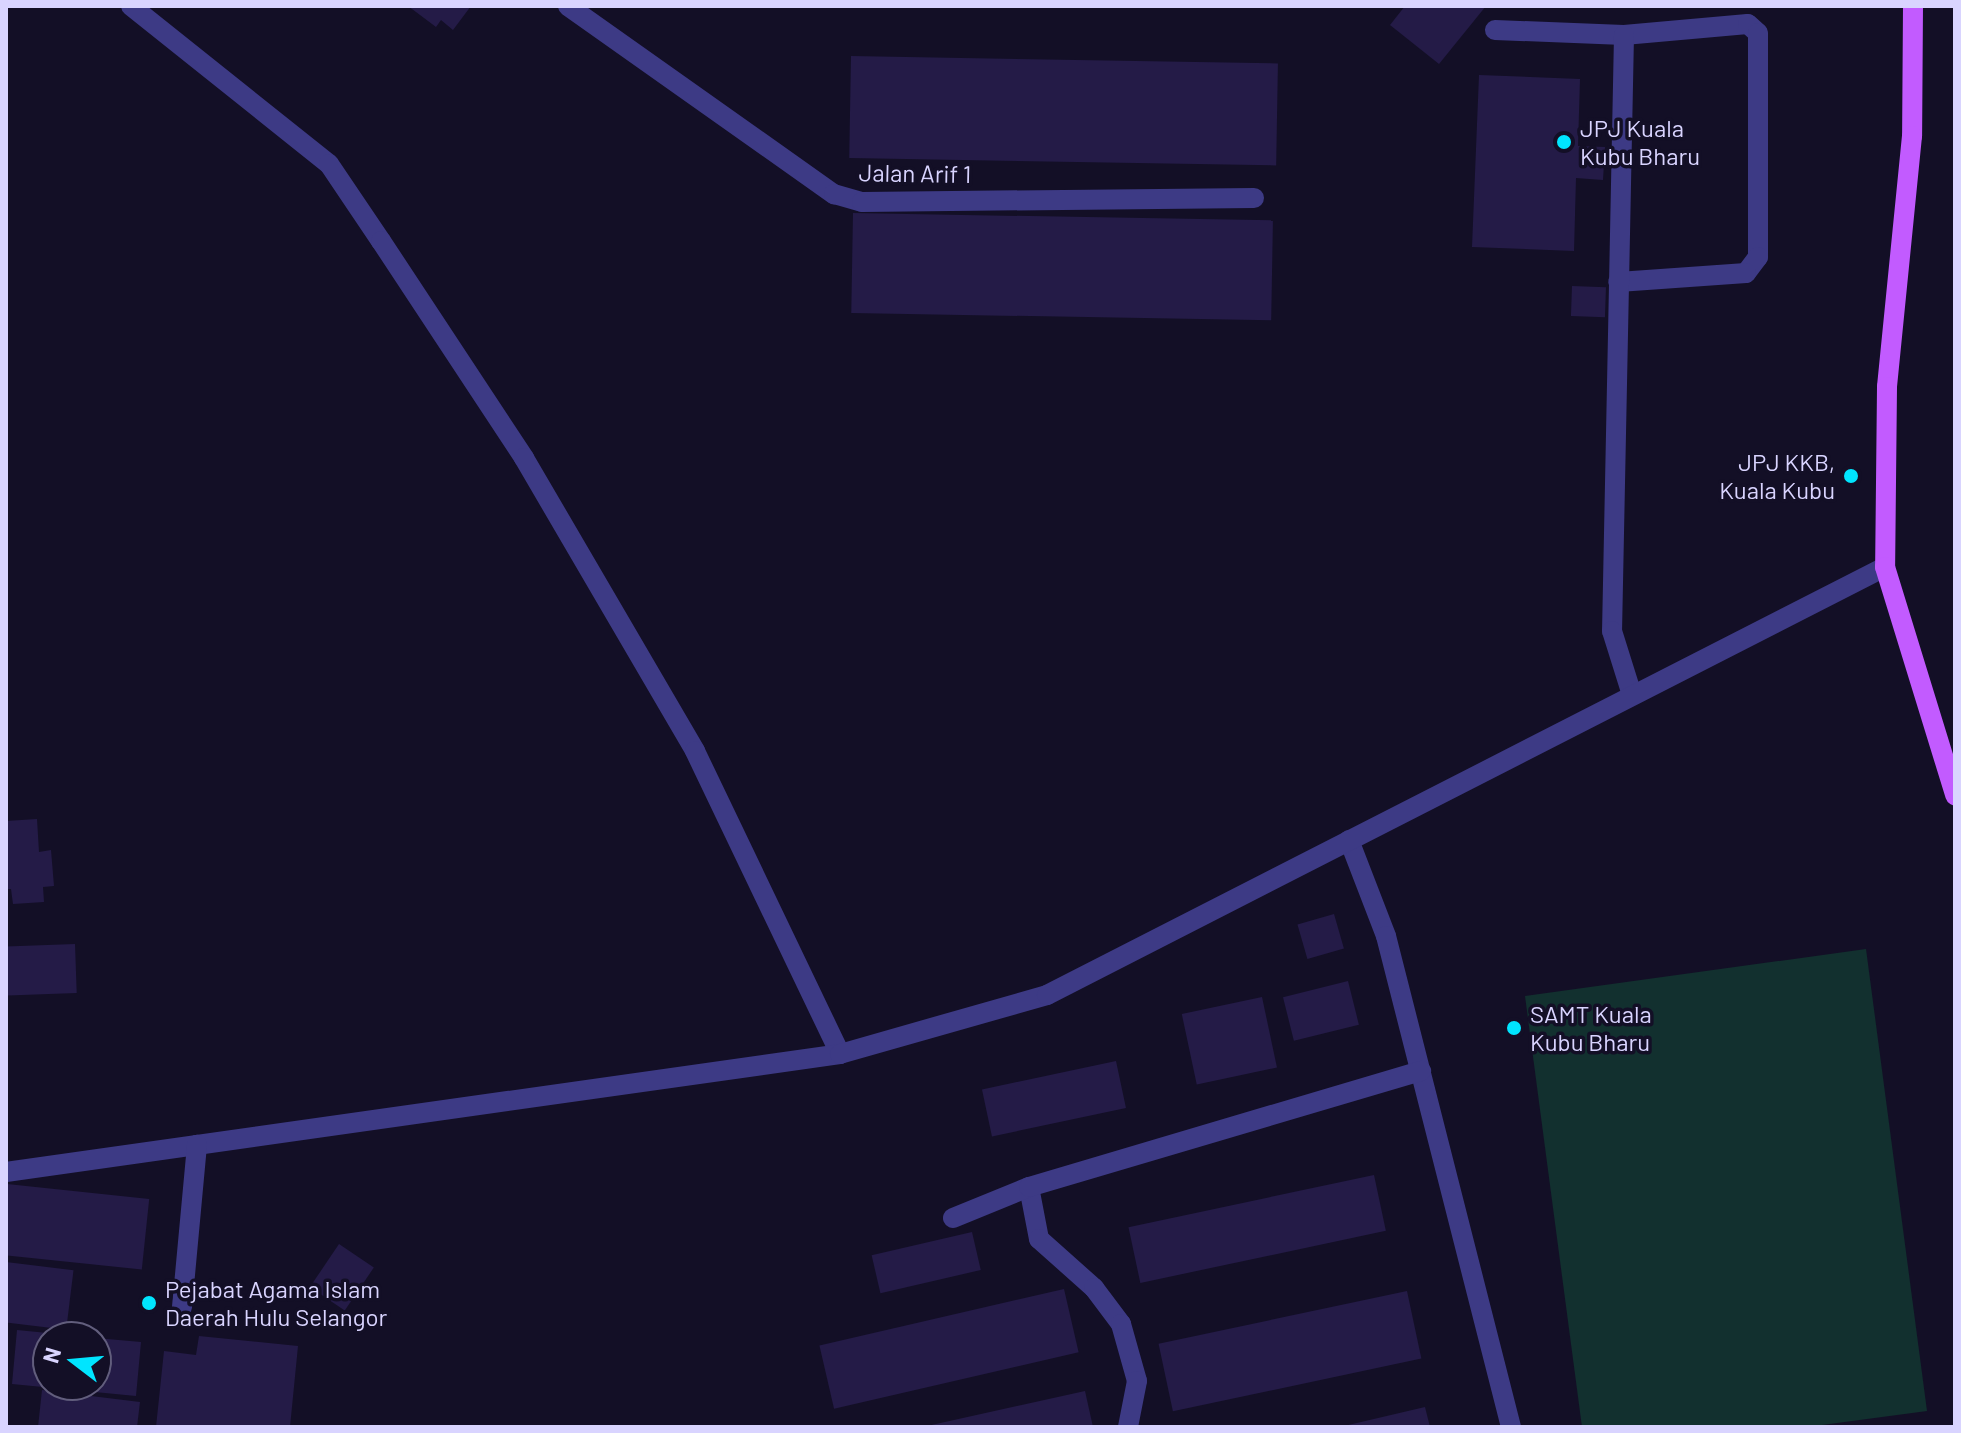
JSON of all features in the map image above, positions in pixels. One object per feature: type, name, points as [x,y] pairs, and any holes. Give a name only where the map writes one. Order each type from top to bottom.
[{"type":"main road","points":[[1913,6],[1912,136],[1887,387],[1885,567],[1955,795]]},
{"type":"street","points":[[131,6],[329,164],[524,458],[695,751],[840,1054]]},
{"type":"street","name":"Jalan Arif 1","points":[[579,10],[834,194],[862,202],[1254,198]]},
{"type":"street","points":[[1495,30],[1624,35],[1748,24],[1758,33],[1758,257],[1746,273],[1618,282]]},
{"type":"street","points":[[1624,35],[1612,631],[1632,695]]},
{"type":"street","points":[[6,1172],[840,1054],[1047,995],[1885,567]]},
{"type":"street","points":[[1349,840],[1386,936],[1511,1427]]},
{"type":"street","points":[[953,1218],[1029,1187],[1421,1071]]},
{"type":"street","points":[[182,1307],[197,1145]]},
{"type":"street","points":[[1029,1187],[1039,1239],[1094,1288],[1121,1324],[1137,1381],[1128,1427]]},
{"type":"green space","points":[[1866,949],[1927,1411],[1807,1427],[1582,1427],[1525,996]]},
{"type":"building","points":[[408,6],[471,6],[453,30],[441,20],[436,27]]},
{"type":"building","points":[[1405,6],[1486,6],[1439,64],[1390,25]]},
{"type":"building","points":[[851,56],[1278,63],[1276,165],[849,158]]},
{"type":"building","points":[[1479,75],[1580,79],[1578,146],[1605,147],[1603,180],[1576,178],[1574,251],[1472,247]]},
{"type":"building","points":[[853,213],[1273,220],[1271,320],[851,313]]},
{"type":"building","points":[[1572,286],[1606,287],[1605,317],[1571,316]]},
{"type":"building","points":[[37,819],[39,852],[51,850],[54,886],[43,887],[44,902],[13,904],[11,889],[6,889],[6,821]]},
{"type":"building","points":[[1334,914],[1344,949],[1307,959],[1297,924]]},
{"type":"building","points":[[75,944],[77,993],[8,995],[6,946]]},
{"type":"building","points":[[1348,981],[1359,1025],[1294,1041],[1283,997]]},
{"type":"building","points":[[1262,997],[1277,1067],[1197,1084],[1182,1014]]},
{"type":"building","points":[[1116,1061],[1126,1108],[992,1136],[982,1089]]},
{"type":"building","points":[[1374,1175],[1386,1231],[1140,1283],[1128,1227]]},
{"type":"building","points":[[7,1184],[149,1199],[142,1270],[6,1255]]},
{"type":"building","points":[[972,1232],[981,1270],[880,1293],[872,1255]]},
{"type":"building","points":[[339,1244],[374,1267],[345,1311],[310,1287]]},
{"type":"building","points":[[6,1262],[73,1270],[67,1321],[32,1321],[32,1326],[6,1322]]},
{"type":"building","points":[[1064,1289],[1079,1352],[834,1409],[819,1345]]},
{"type":"building","points":[[1407,1291],[1421,1358],[1173,1411],[1159,1344]]},
{"type":"building","points":[[17,1330],[32,1331],[32,1386],[12,1384]]},
{"type":"building","points":[[199,1336],[298,1346],[290,1427],[156,1427],[164,1351],[196,1355]]},
{"type":"building","points":[[112,1339],[141,1342],[136,1396],[112,1394]]},
{"type":"building","points":[[1085,1391],[1093,1427],[927,1426]]},
{"type":"building","points":[[112,1399],[140,1402],[137,1427],[38,1427],[41,1401],[112,1401]]},
{"type":"building","points":[[1425,1407],[1430,1427],[1344,1427],[1344,1426]]},
{"type":"place","name":"JPJ Kuala Kubu Bharu","points":[[1564,142]]},
{"type":"place","name":"JPJ KKB, Kuala Kubu","points":[[1851,476]]},
{"type":"place","name":"SAMT Kuala Kubu Bharu","points":[[1514,1028]]},
{"type":"place","name":"Pejabat Agama Islam Daerah Hulu Selangor","points":[[149,1303]]}]
